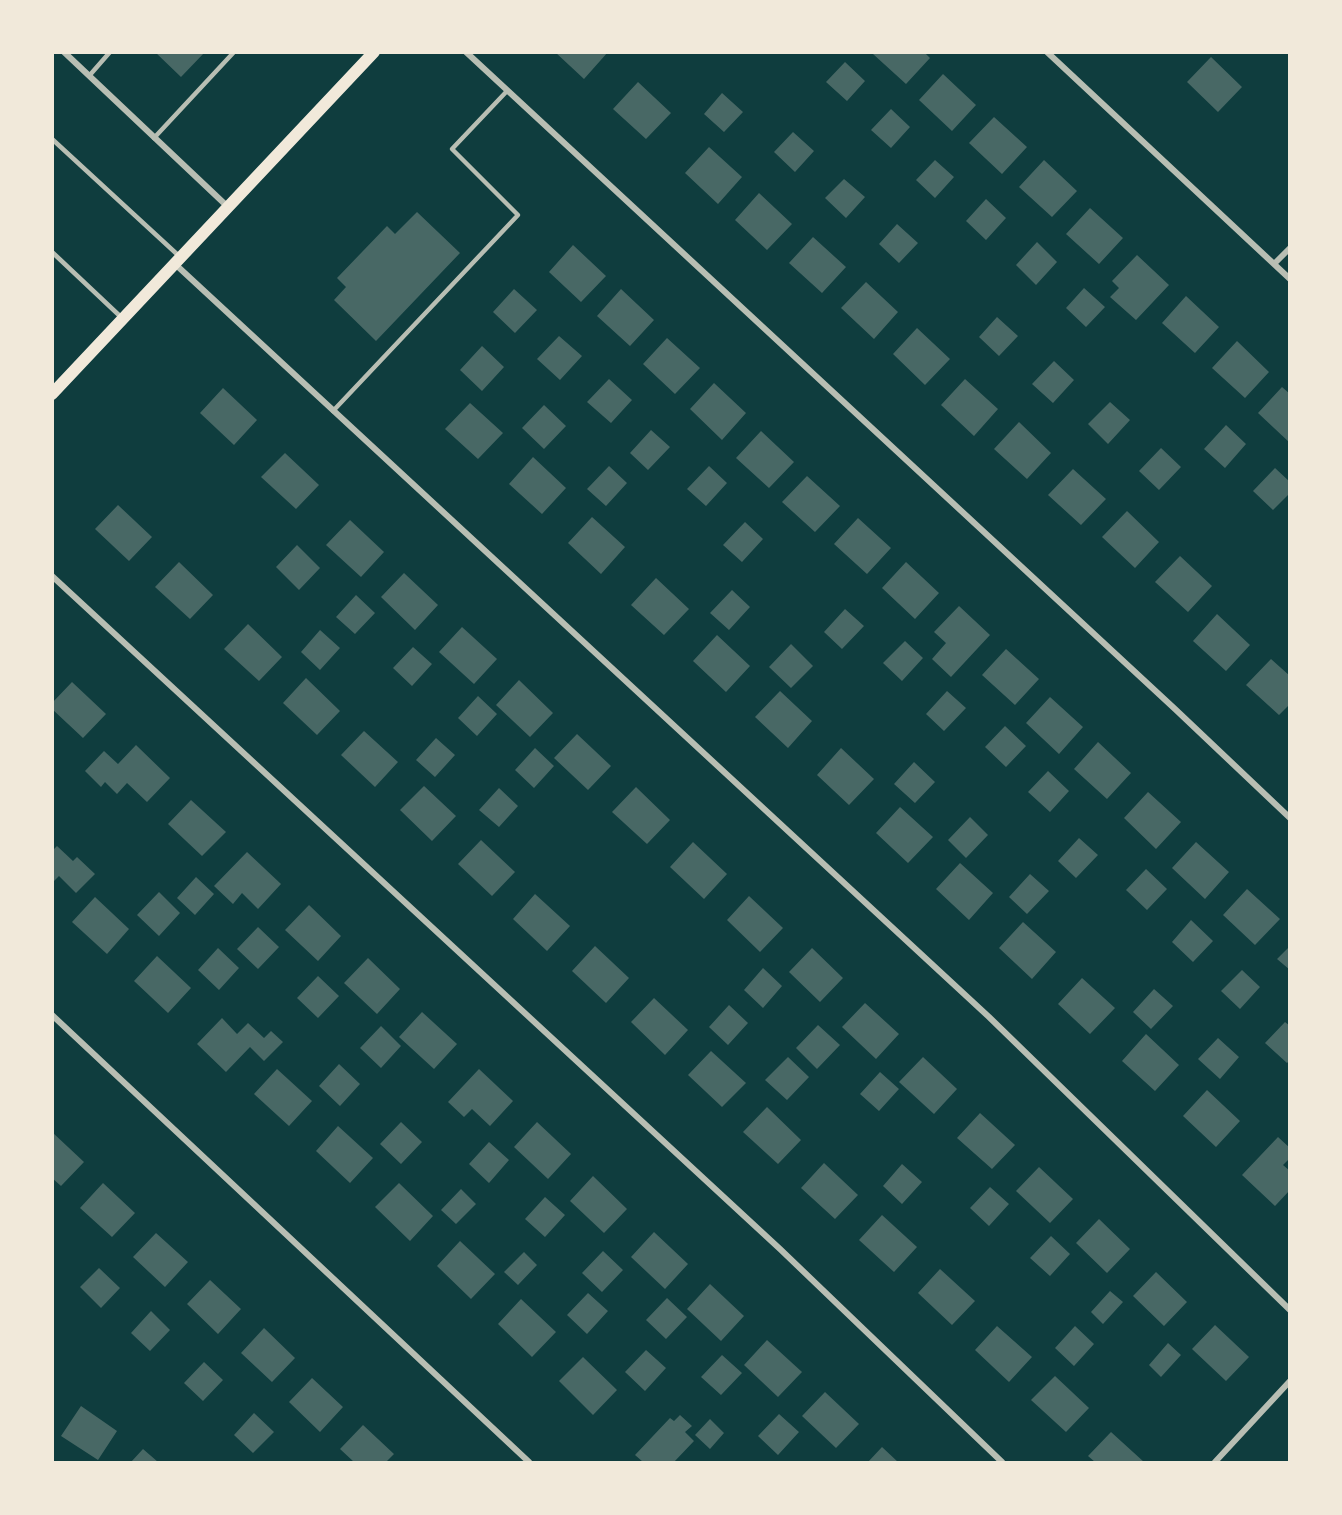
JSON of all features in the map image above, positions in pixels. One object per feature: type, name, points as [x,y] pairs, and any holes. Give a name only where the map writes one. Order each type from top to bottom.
[{"type":"main road","points":[[52,394],[374,52]]},
{"type":"street","points":[[64,52],[228,207]]},
{"type":"street","points":[[466,52],[1290,818]]},
{"type":"street","points":[[1047,52],[1290,279]]},
{"type":"street","points":[[1274,264],[1290,248]]},
{"type":"street","points":[[178,261],[333,411],[989,1017],[1290,1310]]},
{"type":"street","points":[[52,576],[780,1249],[1002,1462]]},
{"type":"street","points":[[52,1015],[529,1462]]},
{"type":"street","points":[[1215,1462],[1290,1381]]},
{"type":"lane","points":[[89,76],[110,52]]},
{"type":"lane","points":[[154,138],[234,52]]},
{"type":"lane","points":[[333,411],[518,215],[452,149],[507,91]]},
{"type":"lane","points":[[52,139],[178,261]]},
{"type":"lane","points":[[52,252],[123,319]]},
{"type":"building","points":[[155,52],[205,52],[181,77]]},
{"type":"building","points":[[555,52],[608,52],[584,79]]},
{"type":"building","points":[[874,52],[924,52],[930,58],[906,84],[873,54]]},
{"type":"building","points":[[1211,57],[1242,87],[1218,112],[1187,82]]},
{"type":"building","points":[[845,62],[865,81],[847,101],[826,82]]},
{"type":"building","points":[[943,74],[976,105],[952,131],[919,100]]},
{"type":"building","points":[[638,82],[671,113],[646,139],[613,109]]},
{"type":"building","points":[[722,93],[743,112],[724,132],[704,114]]},
{"type":"building","points":[[891,109],[910,127],[891,148],[871,130]]},
{"type":"building","points":[[994,117],[1027,147],[1002,174],[969,143]]},
{"type":"building","points":[[793,132],[814,151],[795,172],[774,152]]},
{"type":"building","points":[[709,147],[742,177],[718,204],[685,173]]},
{"type":"building","points":[[935,160],[954,177],[935,198],[916,180]]},
{"type":"building","points":[[1044,160],[1077,191],[1052,217],[1019,187]]},
{"type":"building","points":[[844,179],[865,197],[846,218],[825,198]]},
{"type":"building","points":[[759,193],[792,224],[767,250],[735,220]]},
{"type":"building","points":[[986,199],[1006,218],[986,240],[966,221]]},
{"type":"building","points":[[1090,208],[1123,238],[1099,264],[1066,234]]},
{"type":"building","points":[[417,212],[460,253],[376,341],[334,300],[346,287],[337,278],[387,226],[395,234]]},
{"type":"building","points":[[897,224],[918,243],[899,263],[879,244]]},
{"type":"building","points":[[813,237],[846,267],[822,293],[789,263]]},
{"type":"building","points":[[1037,242],[1057,262],[1036,285],[1016,265]]},
{"type":"building","points":[[573,245],[606,276],[581,302],[549,272]]},
{"type":"building","points":[[1137,255],[1169,285],[1136,320],[1110,297],[1119,288],[1112,281]]},
{"type":"building","points":[[866,282],[898,312],[874,339],[841,308]]},
{"type":"building","points":[[1084,288],[1105,307],[1086,327],[1066,308]]},
{"type":"building","points":[[514,289],[537,310],[515,333],[493,312]]},
{"type":"building","points":[[621,289],[654,320],[630,346],[597,316]]},
{"type":"building","points":[[1186,296],[1219,327],[1195,353],[1162,323]]},
{"type":"building","points":[[997,317],[1018,336],[999,356],[979,337]]},
{"type":"building","points":[[917,328],[950,359],[925,385],[893,354]]},
{"type":"building","points":[[559,336],[582,356],[560,380],[537,359]]},
{"type":"building","points":[[667,338],[700,368],[675,394],[643,364]]},
{"type":"building","points":[[1237,341],[1269,372],[1245,398],[1212,368]]},
{"type":"building","points":[[482,346],[504,367],[482,391],[460,370]]},
{"type":"building","points":[[1054,361],[1074,380],[1053,403],[1032,384]]},
{"type":"building","points":[[609,379],[632,400],[611,423],[587,402]]},
{"type":"building","points":[[965,379],[998,409],[974,436],[941,405]]},
{"type":"building","points":[[714,383],[746,413],[722,440],[690,409]]},
{"type":"building","points":[[1282,387],[1290,394],[1290,443],[1258,413]]},
{"type":"building","points":[[223,388],[257,420],[234,445],[200,413]]},
{"type":"building","points":[[1110,402],[1130,420],[1108,444],[1088,424]]},
{"type":"building","points":[[470,403],[503,433],[478,459],[445,429]]},
{"type":"building","points":[[544,405],[566,426],[544,449],[522,428]]},
{"type":"building","points":[[1019,422],[1051,453],[1027,479],[994,449]]},
{"type":"building","points":[[1226,425],[1246,444],[1225,468],[1204,449]]},
{"type":"building","points":[[651,430],[670,447],[648,470],[630,453]]},
{"type":"building","points":[[761,431],[794,462],[769,488],[736,458]]},
{"type":"building","points":[[1161,448],[1181,467],[1159,490],[1139,471]]},
{"type":"building","points":[[285,453],[319,485],[296,509],[261,477]]},
{"type":"building","points":[[533,457],[566,488],[542,514],[509,484]]},
{"type":"building","points":[[609,466],[627,483],[606,506],[587,489]]},
{"type":"building","points":[[709,466],[727,483],[706,506],[687,489]]},
{"type":"building","points":[[1275,468],[1290,482],[1290,493],[1273,510],[1253,491]]},
{"type":"building","points":[[1073,469],[1106,499],[1081,525],[1048,495]]},
{"type":"building","points":[[807,476],[840,506],[815,532],[782,502]]},
{"type":"building","points":[[118,505],[152,537],[129,561],[95,529]]},
{"type":"building","points":[[1127,511],[1159,542],[1135,568],[1102,537]]},
{"type":"building","points":[[592,517],[625,547],[601,574],[568,543]]},
{"type":"building","points":[[858,518],[891,548],[867,574],[834,544]]},
{"type":"building","points":[[350,520],[384,552],[361,577],[326,545]]},
{"type":"building","points":[[745,522],[763,539],[742,562],[723,545]]},
{"type":"building","points":[[297,545],[320,568],[299,590],[276,567]]},
{"type":"building","points":[[1180,556],[1212,586],[1188,612],[1155,582]]},
{"type":"building","points":[[179,562],[213,595],[190,619],[155,587]]},
{"type":"building","points":[[906,562],[939,593],[915,619],[882,588]]},
{"type":"building","points":[[404,573],[438,605],[415,630],[381,597]]},
{"type":"building","points":[[656,578],[689,609],[664,635],[631,605]]},
{"type":"building","points":[[732,590],[750,607],[729,630],[710,613]]},
{"type":"building","points":[[356,595],[375,613],[355,634],[336,617]]},
{"type":"building","points":[[959,606],[990,635],[951,677],[932,659],[946,643],[934,632]]},
{"type":"building","points":[[845,609],[864,626],[842,649],[824,632]]},
{"type":"building","points":[[1217,614],[1250,645],[1226,671],[1193,641]]},
{"type":"building","points":[[248,624],[282,657],[259,681],[224,649]]},
{"type":"building","points":[[462,627],[497,659],[474,684],[439,652]]},
{"type":"building","points":[[320,630],[340,648],[320,670],[301,652]]},
{"type":"building","points":[[717,635],[750,666],[726,692],[693,661]]},
{"type":"building","points":[[905,641],[923,658],[902,681],[883,663]]},
{"type":"building","points":[[791,644],[813,666],[791,688],[769,667]]},
{"type":"building","points":[[413,647],[432,664],[412,686],[393,668]]},
{"type":"building","points":[[1006,649],[1039,679],[1015,705],[982,675]]},
{"type":"building","points":[[1271,659],[1290,676],[1290,704],[1279,715],[1246,685]]},
{"type":"building","points":[[306,678],[340,711],[317,735],[283,703]]},
{"type":"building","points":[[519,680],[553,713],[530,737],[496,705]]},
{"type":"building","points":[[72,682],[106,714],[83,738],[52,709],[52,703]]},
{"type":"building","points":[[780,691],[812,721],[788,748],[755,717]]},
{"type":"building","points":[[947,691],[966,708],[944,731],[926,714]]},
{"type":"building","points":[[478,696],[497,714],[477,736],[458,718]]},
{"type":"building","points":[[1050,697],[1083,727],[1059,754],[1026,723]]},
{"type":"building","points":[[1005,726],[1026,746],[1006,767],[985,747]]},
{"type":"building","points":[[364,731],[398,762],[375,787],[341,755]]},
{"type":"building","points":[[577,734],[611,766],[588,790],[554,758]]},
{"type":"building","points":[[436,738],[455,755],[435,777],[416,760]]},
{"type":"building","points":[[1098,742],[1131,773],[1107,799],[1074,769]]},
{"type":"building","points":[[136,745],[170,778],[147,802],[127,783],[117,794],[105,782],[101,787],[85,771],[104,751],[118,764]]},
{"type":"building","points":[[535,748],[554,766],[534,788],[515,770]]},
{"type":"building","points":[[841,748],[874,779],[849,805],[817,775]]},
{"type":"building","points":[[914,762],[935,782],[915,803],[894,784]]},
{"type":"building","points":[[1048,771],[1069,791],[1050,812],[1028,792]]},
{"type":"building","points":[[424,786],[456,816],[432,841],[400,810]]},
{"type":"building","points":[[636,787],[670,820],[647,844],[612,812]]},
{"type":"building","points":[[499,788],[518,806],[499,827],[479,810]]},
{"type":"building","points":[[1148,792],[1181,822],[1156,849],[1124,818]]},
{"type":"building","points":[[191,800],[226,832],[202,856],[168,824]]},
{"type":"building","points":[[900,807],[933,837],[908,863],[876,833]]},
{"type":"building","points":[[970,817],[988,835],[966,858],[948,840]]},
{"type":"building","points":[[1079,838],[1098,855],[1076,878],[1058,861]]},
{"type":"building","points":[[481,840],[515,872],[492,896],[458,864]]},
{"type":"building","points":[[693,842],[727,874],[704,899],[670,867]]},
{"type":"building","points":[[1196,842],[1229,872],[1205,899],[1172,868]]},
{"type":"building","points":[[57,846],[73,861],[77,857],[95,874],[76,893],[59,876],[52,883],[52,851]]},
{"type":"building","points":[[247,852],[281,884],[258,909],[242,893],[233,904],[214,886]]},
{"type":"building","points":[[960,863],[993,893],[969,920],[936,889]]},
{"type":"building","points":[[1146,869],[1167,889],[1147,910],[1126,890]]},
{"type":"building","points":[[1030,874],[1049,891],[1027,914],[1009,897]]},
{"type":"building","points":[[196,877],[214,894],[195,915],[177,898]]},
{"type":"building","points":[[1247,889],[1280,919],[1255,945],[1223,915]]},
{"type":"building","points":[[159,892],[180,913],[159,936],[137,915]]},
{"type":"building","points":[[535,894],[570,926],[547,951],[513,919]]},
{"type":"building","points":[[749,896],[783,928],[760,952],[727,920]]},
{"type":"building","points":[[95,897],[129,929],[107,954],[72,922]]},
{"type":"building","points":[[309,905],[341,936],[318,961],[285,930]]},
{"type":"building","points":[[1191,920],[1213,941],[1193,962],[1172,942]]},
{"type":"building","points":[[1023,922],[1056,952],[1032,979],[999,948]]},
{"type":"building","points":[[258,927],[279,947],[258,969],[237,949]]},
{"type":"building","points":[[595,946],[629,978],[606,1003],[572,971]]},
{"type":"building","points":[[1290,946],[1290,970],[1277,959]]},
{"type":"building","points":[[218,948],[239,968],[219,990],[198,970]]},
{"type":"building","points":[[812,948],[843,978],[820,1002],[789,972]]},
{"type":"building","points":[[157,956],[191,988],[168,1013],[134,981]]},
{"type":"building","points":[[368,958],[400,989],[377,1014],[344,983]]},
{"type":"building","points":[[763,968],[782,986],[763,1008],[744,990]]},
{"type":"building","points":[[1242,970],[1260,987],[1240,1009],[1221,991]]},
{"type":"building","points":[[318,976],[339,996],[318,1018],[297,998]]},
{"type":"building","points":[[1082,978],[1115,1008],[1090,1034],[1058,1004]]},
{"type":"building","points":[[1154,989],[1173,1006],[1151,1029],[1133,1012]]},
{"type":"building","points":[[654,998],[688,1030],[665,1055],[631,1022]]},
{"type":"building","points":[[865,1003],[899,1034],[876,1059],[842,1027]]},
{"type":"building","points":[[729,1005],[748,1023],[728,1045],[709,1027]]},
{"type":"building","points":[[422,1012],[457,1044],[434,1069],[399,1037]]},
{"type":"building","points":[[222,1018],[237,1034],[248,1023],[264,1038],[271,1031],[283,1042],[264,1061],[250,1047],[226,1072],[197,1044]]},
{"type":"building","points":[[1285,1022],[1290,1026],[1290,1060],[1287,1063],[1265,1043]]},
{"type":"building","points":[[818,1025],[840,1045],[817,1069],[796,1048]]},
{"type":"building","points":[[381,1026],[401,1046],[381,1068],[360,1048]]},
{"type":"building","points":[[1146,1034],[1179,1065],[1155,1091],[1122,1061]]},
{"type":"building","points":[[1218,1038],[1239,1057],[1220,1079],[1198,1059]]},
{"type":"building","points":[[711,1051],[746,1083],[722,1107],[688,1075]]},
{"type":"building","points":[[788,1057],[809,1077],[787,1100],[765,1080]]},
{"type":"building","points":[[923,1057],[957,1089],[934,1114],[899,1082]]},
{"type":"building","points":[[339,1064],[360,1084],[340,1106],[319,1086]]},
{"type":"building","points":[[277,1069],[312,1101],[289,1126],[254,1094]]},
{"type":"building","points":[[479,1069],[513,1101],[490,1126],[472,1109],[464,1117],[448,1102]]},
{"type":"building","points":[[880,1072],[899,1089],[879,1111],[860,1094]]},
{"type":"building","points":[[1207,1090],[1240,1121],[1216,1147],[1183,1116]]},
{"type":"building","points":[[767,1107],[801,1140],[778,1164],[743,1132]]},
{"type":"building","points":[[980,1113],[1015,1145],[992,1169],[957,1138]]},
{"type":"building","points":[[401,1122],[422,1142],[401,1164],[380,1144]]},
{"type":"building","points":[[537,1122],[571,1154],[548,1179],[514,1147]]},
{"type":"building","points":[[338,1126],[373,1158],[350,1183],[316,1151]]},
{"type":"building","points":[[52,1132],[84,1162],[61,1186],[52,1178]]},
{"type":"building","points":[[1278,1137],[1290,1148],[1290,1158],[1283,1165],[1290,1171],[1290,1190],[1275,1206],[1242,1175]]},
{"type":"building","points":[[489,1142],[509,1160],[489,1183],[469,1164]]},
{"type":"building","points":[[824,1163],[858,1195],[835,1219],[801,1188]]},
{"type":"building","points":[[902,1164],[922,1182],[902,1204],[883,1186]]},
{"type":"building","points":[[1039,1167],[1073,1199],[1050,1223],[1016,1191]]},
{"type":"building","points":[[593,1176],[627,1209],[604,1233],[570,1201]]},
{"type":"building","points":[[103,1183],[135,1213],[112,1237],[80,1208]]},
{"type":"building","points":[[399,1183],[433,1216],[410,1241],[375,1207]]},
{"type":"building","points":[[990,1187],[1009,1204],[989,1226],[970,1208]]},
{"type":"building","points":[[461,1189],[476,1204],[456,1224],[441,1210]]},
{"type":"building","points":[[545,1197],[565,1215],[545,1237],[525,1219]]},
{"type":"building","points":[[882,1215],[917,1247],[894,1272],[859,1240]]},
{"type":"building","points":[[1099,1219],[1130,1249],[1107,1273],[1076,1243]]},
{"type":"building","points":[[654,1232],[688,1264],[665,1289],[631,1257]]},
{"type":"building","points":[[156,1233],[188,1262],[165,1287],[133,1257]]},
{"type":"building","points":[[1051,1236],[1070,1254],[1050,1276],[1030,1258]]},
{"type":"building","points":[[460,1241],[495,1274],[471,1299],[437,1266]]},
{"type":"building","points":[[603,1251],[623,1270],[602,1292],[582,1273]]},
{"type":"building","points":[[524,1252],[537,1265],[518,1285],[504,1272]]},
{"type":"building","points":[[99,1268],[120,1288],[101,1308],[80,1287]]},
{"type":"building","points":[[940,1269],[975,1301],[952,1325],[918,1293]]},
{"type":"building","points":[[1156,1272],[1187,1302],[1164,1326],[1133,1296]]},
{"type":"building","points":[[210,1280],[241,1309],[218,1334],[187,1304]]},
{"type":"building","points":[[710,1284],[744,1316],[721,1341],[687,1309]]},
{"type":"building","points":[[1110,1291],[1123,1302],[1103,1324],[1091,1312]]},
{"type":"building","points":[[588,1293],[608,1311],[587,1334],[567,1315]]},
{"type":"building","points":[[667,1298],[687,1317],[666,1339],[646,1320]]},
{"type":"building","points":[[521,1299],[556,1332],[532,1357],[498,1324]]},
{"type":"building","points":[[151,1311],[170,1330],[150,1351],[131,1333]]},
{"type":"building","points":[[1215,1325],[1249,1357],[1226,1381],[1192,1349]]},
{"type":"building","points":[[997,1326],[1032,1357],[1009,1382],[975,1350]]},
{"type":"building","points":[[1075,1326],[1094,1344],[1074,1366],[1055,1348]]},
{"type":"building","points":[[264,1328],[295,1358],[272,1382],[241,1353]]},
{"type":"building","points":[[767,1340],[802,1372],[778,1397],[744,1365]]},
{"type":"building","points":[[1168,1343],[1181,1355],[1161,1377],[1149,1365]]},
{"type":"building","points":[[646,1350],[666,1368],[645,1391],[625,1372]]},
{"type":"building","points":[[722,1355],[742,1373],[721,1395],[701,1377]]},
{"type":"building","points":[[583,1357],[617,1390],[593,1415],[559,1381]]},
{"type":"building","points":[[204,1362],[223,1380],[203,1401],[184,1383]]},
{"type":"building","points":[[1055,1376],[1089,1408],[1066,1432],[1031,1400]]},
{"type":"building","points":[[312,1378],[343,1407],[320,1432],[289,1402]]},
{"type":"building","points":[[825,1392],[859,1424],[836,1448],[802,1416]]},
{"type":"building","points":[[81,1406],[117,1431],[98,1460],[61,1436]]},
{"type":"building","points":[[254,1413],[274,1432],[253,1453],[234,1435]]},
{"type":"building","points":[[779,1414],[799,1432],[778,1455],[758,1436]]},
{"type":"building","points":[[680,1415],[692,1426],[685,1432],[694,1441],[674,1462],[643,1462],[635,1455],[670,1418],[674,1421]]},
{"type":"building","points":[[710,1419],[724,1433],[710,1449],[695,1435]]},
{"type":"building","points":[[363,1425],[394,1454],[386,1462],[354,1462],[340,1449]]},
{"type":"building","points":[[1111,1432],[1144,1462],[1095,1462],[1088,1456]]},
{"type":"building","points":[[882,1447],[898,1462],[868,1462]]},
{"type":"building","points":[[143,1449],[158,1462],[131,1462]]}]
